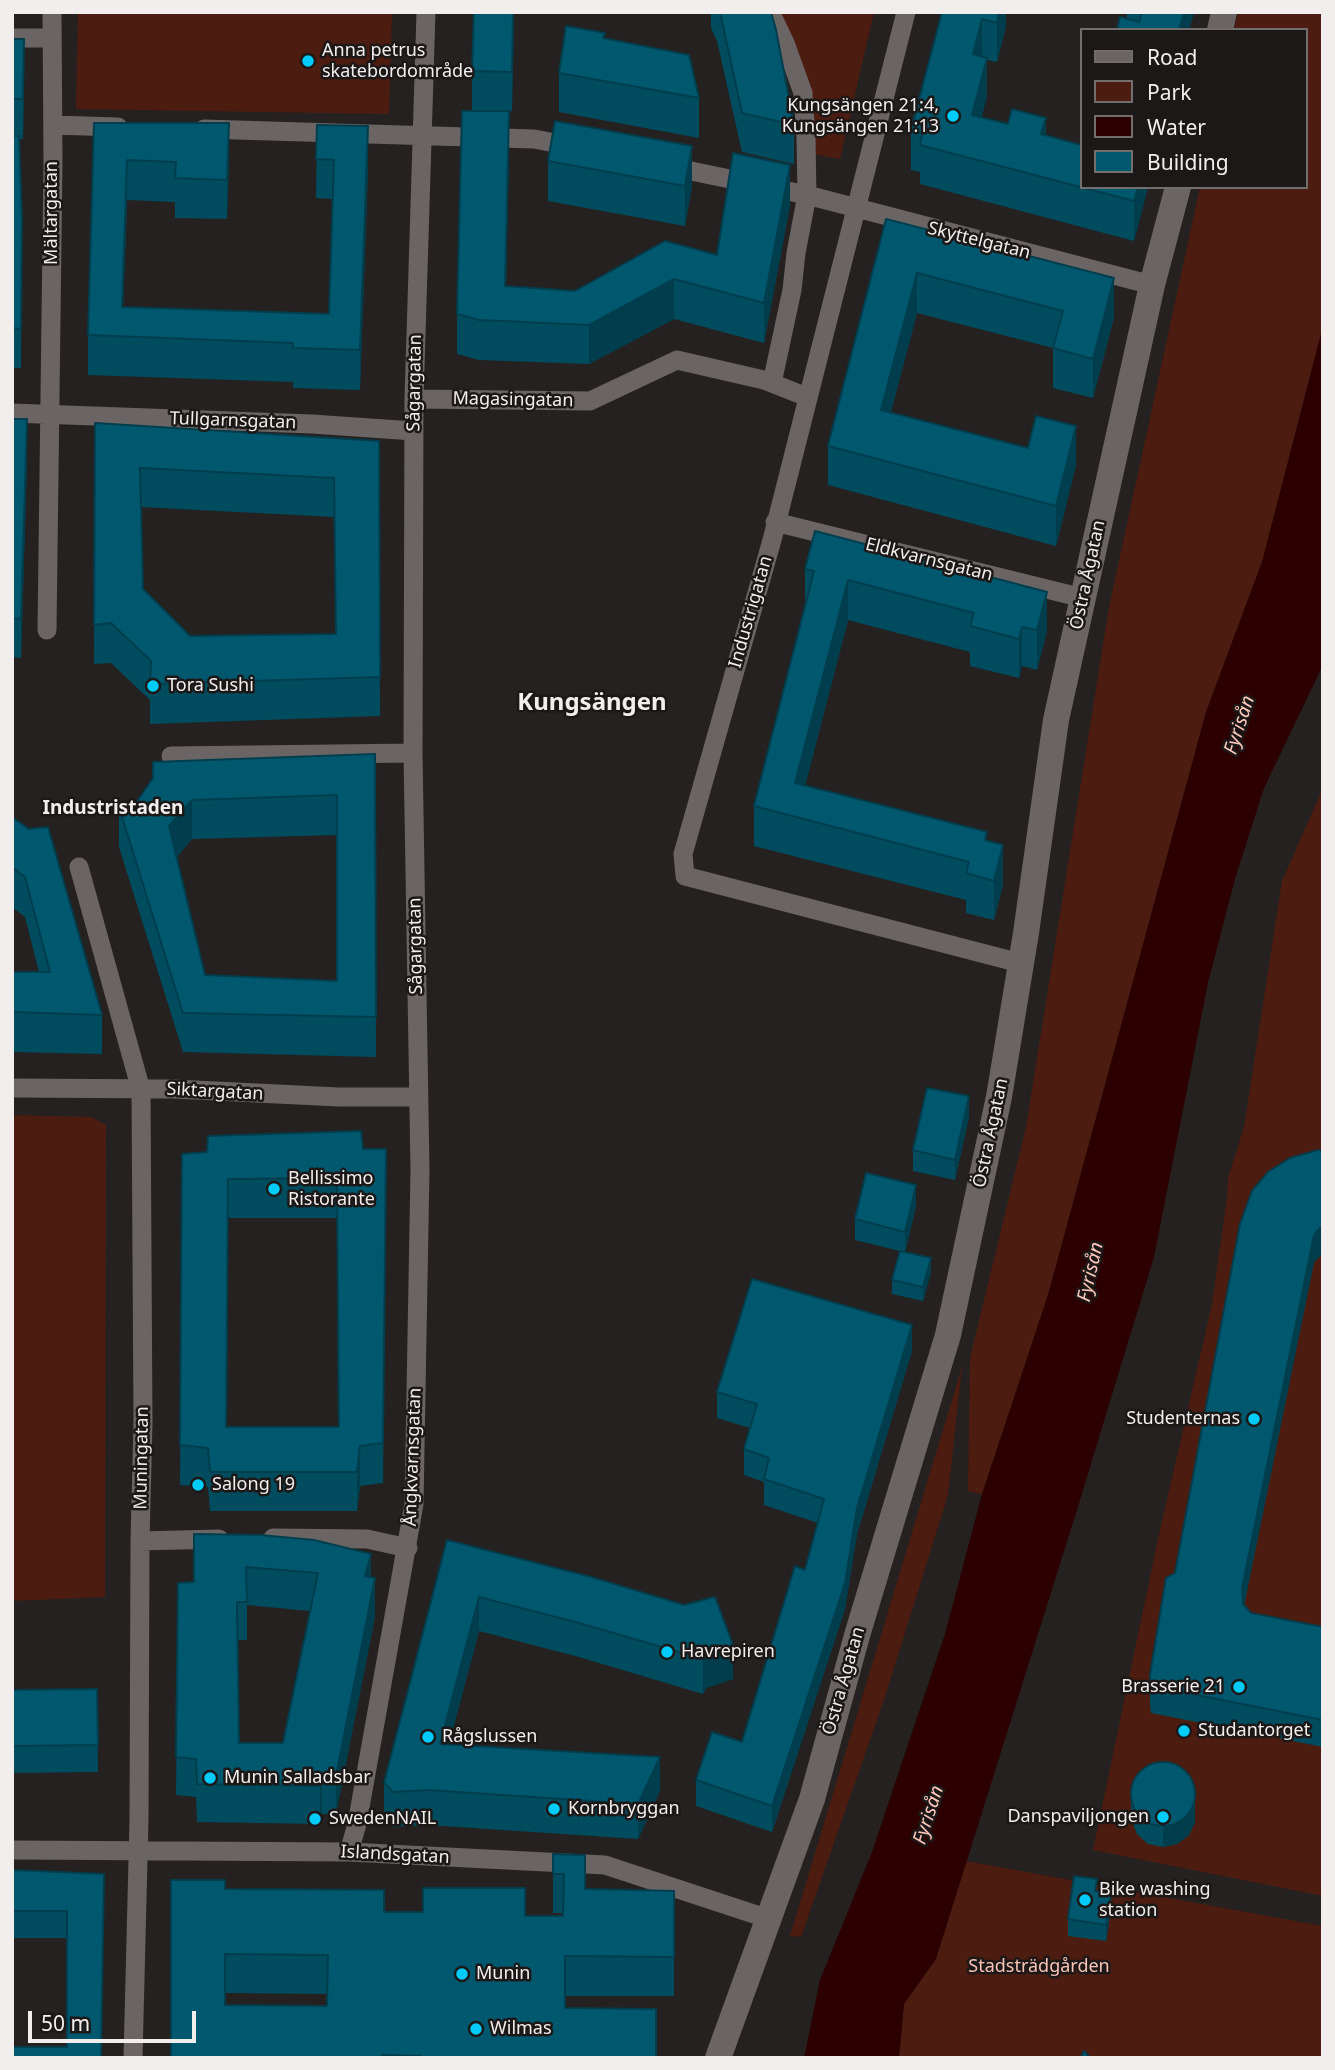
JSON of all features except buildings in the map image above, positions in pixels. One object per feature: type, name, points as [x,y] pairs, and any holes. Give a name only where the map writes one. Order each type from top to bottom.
[{"type":"street","name":"Mältargatan","points":[[50,414],[53,125],[51,12]]},
{"type":"street","name":"Sågargatan","points":[[418,1097],[413,753],[414,399],[426,12]]},
{"type":"street","points":[[771,12],[803,93],[807,195],[792,290],[772,383]]},
{"type":"street","name":"Industrigatan","points":[[906,12],[775,522],[683,854],[685,876],[1020,962]]},
{"type":"street","points":[[12,38],[52,38]]},
{"type":"street","points":[[53,125],[134,127]]},
{"type":"street","points":[[188,129],[534,139],[599,152]]},
{"type":"street","name":"Skyttelgatan","points":[[651,163],[807,195],[1152,285]]},
{"type":"street","name":"Östra Ågatan","points":[[718,2058],[811,1798],[948,1335],[999,1097],[1056,720],[1152,285],[1177,189]]},
{"type":"street","name":"Magasingatan","points":[[414,399],[590,401],[677,360],[772,383],[807,397]]},
{"type":"street","name":"Tullgarnsgatan","points":[[12,413],[312,424],[414,431]]},
{"type":"street","points":[[47,630],[50,414]]},
{"type":"street","name":"Eldkvarnsgatan","points":[[775,522],[1083,598]]},
{"type":"street","points":[[171,756],[413,753]]},
{"type":"street","name":"Muningatan","points":[[79,867],[141,1090],[143,1422],[139,1541],[139,1821],[133,2058]]},
{"type":"street","name":"Siktargatan","points":[[12,1088],[174,1089],[339,1097],[418,1097]]},
{"type":"street","name":"Ångkvarnsgatan","points":[[349,1852],[357,1824],[408,1548],[415,1490],[420,1170],[418,1097]]},
{"type":"street","points":[[139,1541],[367,1539],[408,1548]]},
{"type":"street","name":"Islandsgatan","points":[[12,1850],[349,1852],[606,1866],[768,1919]]},
{"type":"green space","points":[[78,12],[392,12],[389,114],[76,109]]},
{"type":"green space","points":[[774,12],[874,12],[840,159],[802,152],[789,45]]},
{"type":"green space","points":[[1238,12],[1323,12],[1323,326],[1262,562],[1206,712],[1048,1295],[982,1494],[968,1491],[970,1358],[1026,1127],[1109,607],[1200,189],[1307,189],[1307,28],[1234,28]]},
{"type":"green space","name":"Studenternas","points":[[1323,788],[1323,1896],[1093,1850],[1159,1534],[1212,1304],[1228,1178],[1244,1127],[1282,881]]},
{"type":"green space","points":[[12,1115],[91,1117],[106,1125],[105,1597],[12,1601]]},
{"type":"green space","points":[[962,1367],[948,1495],[884,1700],[801,1937],[790,1936]]},
{"type":"green space","name":"Stadsträdgården","points":[[966,1861],[1323,1926],[1323,2058],[899,2058],[904,2004],[936,1959]]},
{"type":"water","name":"Fyrisån","points":[[1323,326],[1323,665],[1264,788],[1235,879],[1208,983],[1154,1257],[936,1959],[904,2004],[899,2058],[804,2058],[820,1980],[872,1852],[945,1634],[982,1494],[1048,1295],[1206,712],[1262,562]]},
{"type":"place","name":"Anna petrus skatebordområde","points":[[308,61]]},
{"type":"place","name":"Kungsängen 21:4, Kungsängen 21:13","points":[[953,116]]},
{"type":"place","name":"Tora Sushi","points":[[153,686]]},
{"type":"place","name":"Bellissimo Ristorante","points":[[274,1189]]},
{"type":"place","name":"Studenternas","points":[[1254,1419]]},
{"type":"place","name":"Salong 19","points":[[198,1485]]},
{"type":"place","name":"Havrepiren","points":[[667,1652]]},
{"type":"place","name":"Brasserie 21","points":[[1239,1687]]},
{"type":"place","name":"Studantorget","points":[[1184,1731]]},
{"type":"place","name":"Rågslussen","points":[[428,1737]]},
{"type":"place","name":"Munin Salladsbar","points":[[210,1778]]},
{"type":"place","name":"Kornbryggan","points":[[554,1809]]},
{"type":"place","name":"Danspaviljongen","points":[[1163,1817]]},
{"type":"place","name":"SwedenNAIL","points":[[315,1819]]},
{"type":"place","name":"Bike washing station","points":[[1085,1900]]},
{"type":"place","name":"Munin","points":[[462,1974]]},
{"type":"place","name":"Wilmas","points":[[476,2029]]},
{"type":"district","name":"Kungsängen","points":[[592,703]]},
{"type":"district","name":"Industristaden","points":[[113,809]]}]
